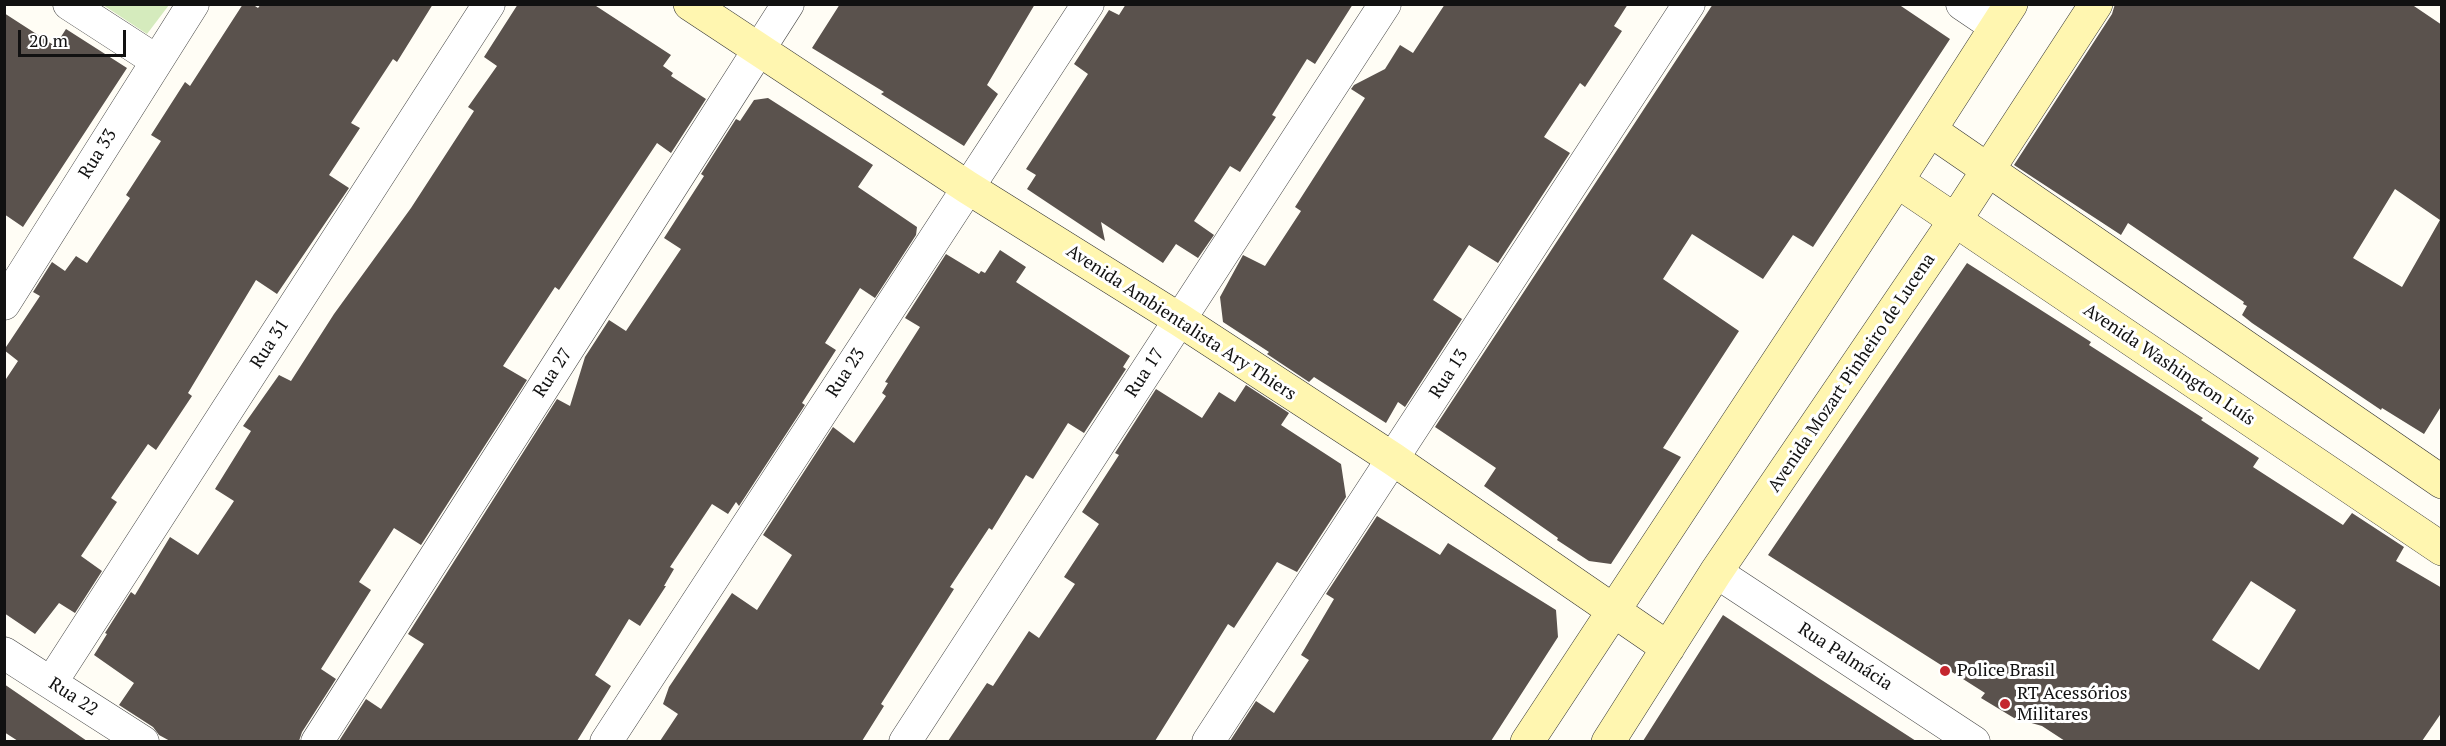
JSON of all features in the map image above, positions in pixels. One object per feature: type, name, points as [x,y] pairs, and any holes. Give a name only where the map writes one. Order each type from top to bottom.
[{"type":"street","points":[[69,4],[157,61]]},
{"type":"street","name":"Rua 33","points":[[4,304],[193,4]]},
{"type":"street","name":"Rua 31","points":[[51,683],[489,4]]},
{"type":"street","name":"Avenida Ambientalista Ary Thiers","points":[[690,4],[967,187],[1180,320],[1393,459],[1612,612],[1668,648]]},
{"type":"street","name":"Rua 27","points":[[317,741],[788,4]]},
{"type":"street","name":"Rua 23","points":[[606,741],[1088,4]]},
{"type":"street","name":"Rua 17","points":[[905,741],[1385,4]]},
{"type":"street","name":"Rua 13","points":[[1208,741],[1689,4]]},
{"type":"street","points":[[1527,741],[1897,181],[2003,16],[1962,4]]},
{"type":"street","name":"Avenida Mozart Pinheiro de Lucena","points":[[1608,741],[1716,573],[1988,172],[2096,4]]},
{"type":"street","points":[[1930,130],[2442,482]]},
{"type":"street","name":"Avenida Washington Luís","points":[[1897,181],[2442,549]]},
{"type":"street","name":"Rua Palmácia","points":[[1716,573],[1974,741]]},
{"type":"street","name":"Rua 22","points":[[4,653],[134,739]]},
{"type":"green space","points":[[103,5],[169,5],[147,34]]},
{"type":"building","points":[[243,4],[252,4],[258,8],[261,4],[433,4],[397,62],[393,59],[351,123],[360,128],[329,175],[349,188],[277,294],[256,280],[188,393],[192,396],[156,450],[148,444],[111,498],[117,502],[81,556],[102,571],[75,613],[59,603],[35,634],[4,613],[4,382],[18,361],[4,350],[40,296],[33,292],[52,262],[65,271],[76,256],[87,263],[130,198],[126,195],[161,141],[151,135],[185,82],[190,86]]},
{"type":"building","points":[[518,4],[593,4],[671,55],[663,66],[673,73],[671,76],[706,99],[671,153],[657,143],[559,290],[555,287],[503,366],[527,380],[421,545],[394,528],[359,582],[371,590],[321,669],[336,679],[302,732],[299,741],[170,741],[119,705],[134,683],[94,655],[131,592],[135,595],[170,537],[198,555],[234,501],[215,489],[251,431],[243,426],[279,375],[291,381],[334,314],[411,208],[474,111],[468,107],[497,66],[484,57]]},
{"type":"building","points":[[840,4],[1035,4],[987,85],[998,94],[964,146],[881,94],[884,92],[812,48]]},
{"type":"building","points":[[1126,4],[1353,4],[1315,64],[1307,59],[1272,115],[1276,117],[1240,172],[1230,166],[1194,221],[1214,235],[1198,258],[1176,244],[1163,263],[1101,222],[1105,241],[1027,189],[1036,175],[1026,169],[1088,74],[1074,64],[1109,10],[1119,15]]},
{"type":"building","points":[[1445,4],[1628,4],[1614,26],[1622,31],[1585,87],[1580,83],[1544,137],[1570,153],[1498,263],[1469,245],[1433,300],[1462,319],[1405,407],[1398,402],[1386,423],[1314,377],[1309,382],[1223,322],[1220,297],[1243,255],[1265,266],[1301,211],[1295,207],[1365,98],[1351,89],[1354,85],[1385,69],[1400,45],[1413,53]]},
{"type":"building","points":[[1713,4],[1898,4],[1950,39],[1813,247],[1793,235],[1763,279],[1692,234],[1663,279],[1739,331],[1663,448],[1681,457],[1611,564],[1589,561],[1484,486],[1496,468],[1435,427]]},
{"type":"building","points":[[2115,4],[2411,4],[2442,25],[2442,405],[2424,434],[2382,408],[2381,410],[2252,323],[2242,315],[2247,306],[2243,304],[2244,302],[2128,223],[2121,235],[2014,165],[2112,14]],"holes":[[[2395,189],[2440,220],[2402,287],[2353,258]]]},
{"type":"building","points":[[4,13],[55,46],[66,29],[127,68],[23,227],[4,214]]},
{"type":"building","points":[[768,98],[873,165],[858,187],[917,227],[916,235],[875,298],[860,288],[825,343],[836,350],[802,403],[805,405],[739,506],[736,502],[728,514],[712,504],[670,567],[674,569],[664,586],[666,586],[640,626],[629,619],[595,675],[611,686],[577,741],[339,741],[366,699],[381,709],[424,644],[408,634],[557,399],[570,406],[585,357],[609,320],[626,331],[681,249],[664,238],[704,176],[701,174],[736,119],[740,121],[754,100]]},
{"type":"building","points":[[1000,250],[1026,267],[1016,282],[1130,356],[1123,367],[1126,369],[1084,433],[1068,423],[1033,479],[1026,475],[992,530],[989,528],[950,587],[954,589],[881,704],[884,706],[862,741],[660,741],[678,714],[663,704],[669,687],[732,593],[757,610],[792,555],[763,535],[833,427],[854,443],[886,396],[882,393],[888,383],[885,382],[920,327],[905,318],[946,254],[979,274],[981,271],[985,273]]},
{"type":"building","points":[[1967,263],[2091,342],[2089,345],[2203,418],[2201,420],[2259,458],[2253,467],[2343,525],[2352,513],[2404,547],[2396,561],[2442,588],[2442,712],[2422,741],[2065,741],[2042,726],[2014,718],[1981,698],[1985,693],[1768,555]],"holes":[[[2251,581],[2296,610],[2259,670],[2212,640]]]},
{"type":"building","points":[[1246,385],[1289,413],[1281,425],[1341,464],[1346,497],[1297,572],[1277,562],[1234,628],[1228,624],[1155,741],[948,741],[987,683],[993,686],[1029,631],[1039,638],[1075,584],[1064,577],[1099,524],[1082,512],[1119,455],[1115,453],[1156,389],[1202,418],[1219,392],[1235,402]]},
{"type":"building","points":[[1377,516],[1440,555],[1448,543],[1556,610],[1558,637],[1491,741],[1230,741],[1256,701],[1274,713],[1309,660],[1301,655],[1334,599],[1326,594]]},
{"type":"building","points":[[1723,615],[1820,679],[1916,741],[1643,741]]},
{"type":"building","points":[[4,684],[87,741],[18,741],[4,732]]},
{"type":"place","name":"Police Brasil","points":[[1945,671]]},
{"type":"place","name":"RT Acessórios Militares","points":[[2005,704]]}]
